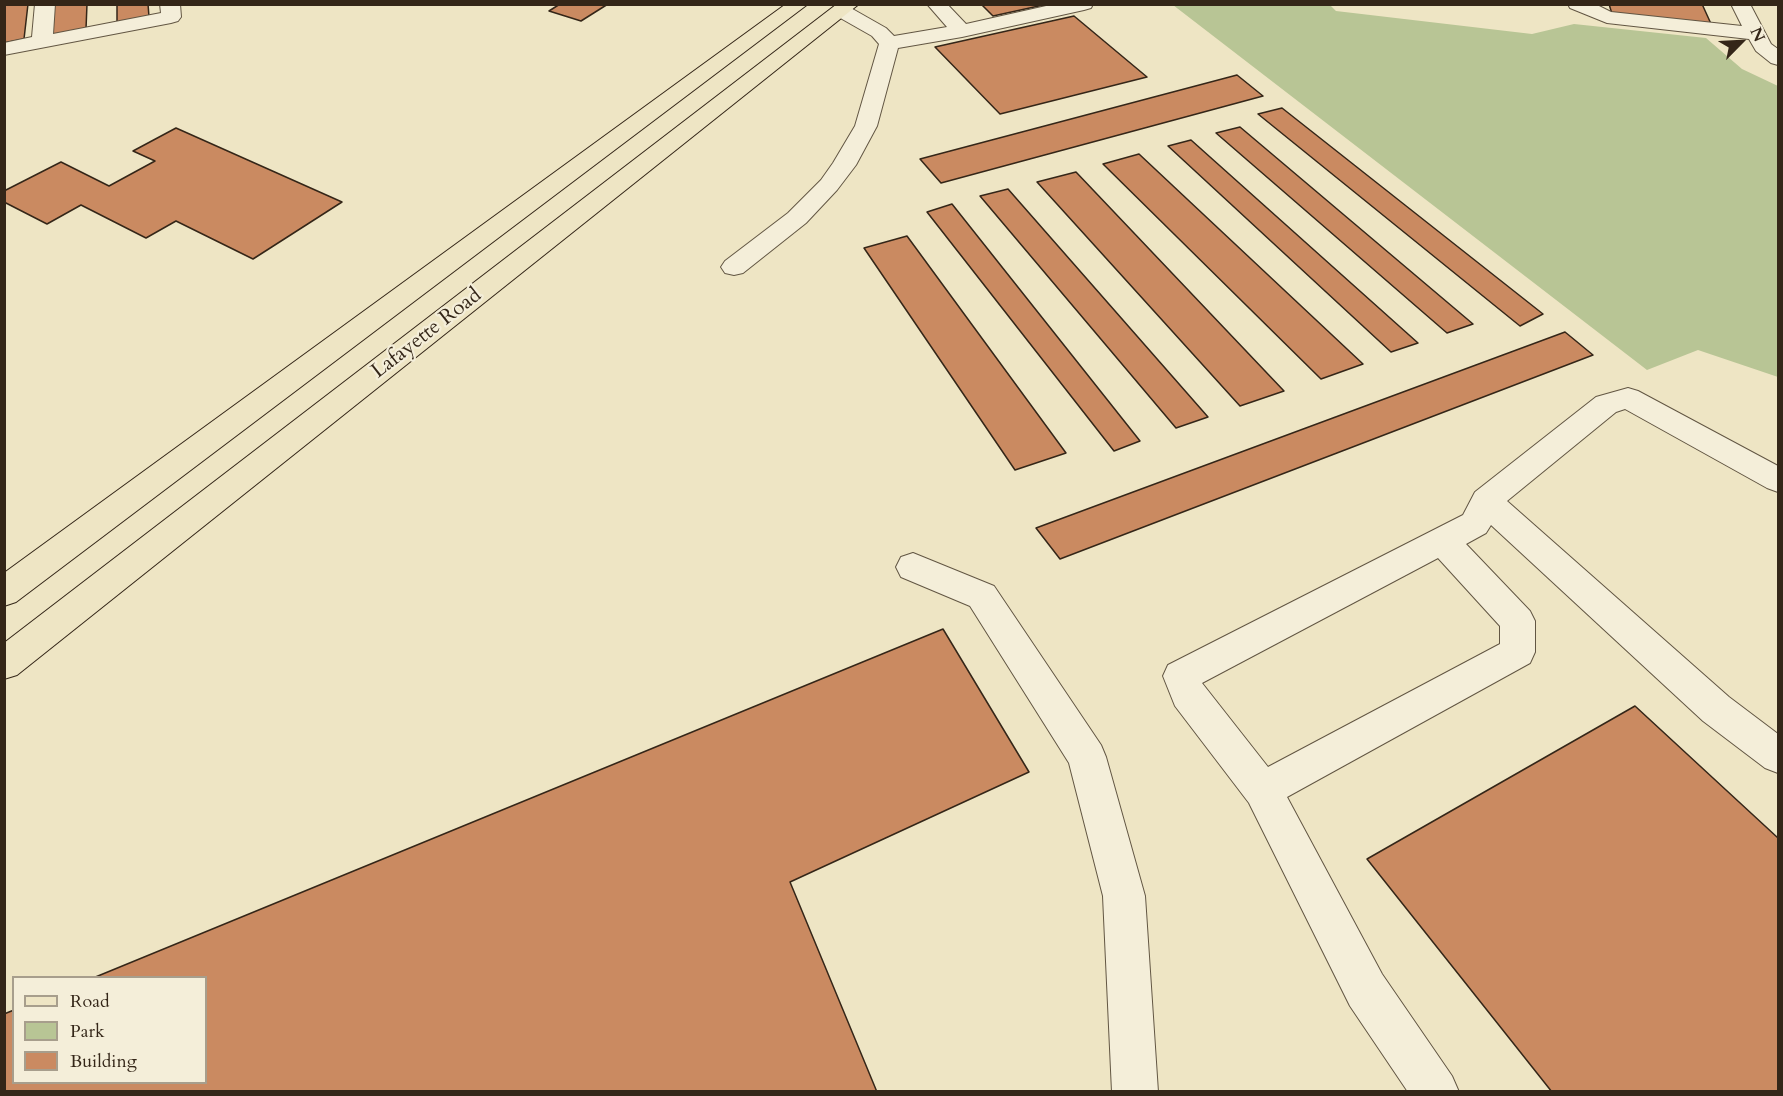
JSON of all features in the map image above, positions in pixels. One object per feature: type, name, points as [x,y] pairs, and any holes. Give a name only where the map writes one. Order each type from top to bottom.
[{"type":"main road","name":"Lafayette Road","points":[[4,592],[800,4]]},
{"type":"main road","name":"Lafayette Road","points":[[4,664],[846,8]]},
{"type":"lane","points":[[42,41],[45,4]]},
{"type":"lane","points":[[4,48],[42,41],[108,21],[171,17],[170,4]]},
{"type":"lane","points":[[936,4],[962,31]]},
{"type":"lane","points":[[889,43],[962,31],[1084,4]]},
{"type":"lane","points":[[1577,4],[1607,17],[1756,34]]},
{"type":"lane","points":[[1740,4],[1763,47],[1779,59]]},
{"type":"lane","points":[[846,8],[879,32],[889,43]]},
{"type":"lane","points":[[734,267],[797,218],[829,185],[844,165],[866,126],[889,43]]},
{"type":"lane","points":[[1436,1092],[1366,990],[1263,790],[1188,695],[1181,676],[1475,524],[1486,501],[1606,404],[1628,398],[1779,480]]},
{"type":"lane","points":[[1486,501],[1716,709],[1779,756]]},
{"type":"lane","points":[[1263,790],[1516,652],[1518,621],[1442,541]]},
{"type":"lane","points":[[913,567],[982,596],[1087,757],[1124,896],[1135,1092]]},
{"type":"green space","points":[[1173,5],[1330,5],[1336,11],[1532,34],[1574,24],[1706,38],[1742,69],[1778,86],[1778,377],[1698,350],[1647,370]]},
{"type":"building","points":[[4,4],[28,4],[24,39],[4,43]]},
{"type":"building","points":[[54,4],[87,4],[86,29],[52,35]]},
{"type":"building","points":[[117,4],[148,4],[149,17],[117,23]]},
{"type":"building","points":[[560,4],[608,4],[581,21],[549,11]]},
{"type":"building","points":[[981,4],[1048,4],[993,16]]},
{"type":"building","points":[[1609,4],[1702,4],[1712,26],[1612,14]]},
{"type":"building","points":[[1074,16],[1147,77],[1000,114],[935,47]]},
{"type":"building","points":[[1237,75],[1263,96],[941,183],[920,159]]},
{"type":"building","points":[[1282,108],[1543,314],[1520,326],[1258,114]]},
{"type":"building","points":[[1240,127],[1473,324],[1447,333],[1216,133]]},
{"type":"building","points":[[176,128],[342,202],[253,259],[176,221],[146,238],[81,205],[47,224],[4,202],[4,191],[61,162],[109,186],[155,161],[133,151]]},
{"type":"building","points":[[1191,140],[1418,343],[1391,352],[1168,146]]},
{"type":"building","points":[[1139,154],[1363,364],[1321,379],[1103,164]]},
{"type":"building","points":[[1076,172],[1284,391],[1240,406],[1037,182]]},
{"type":"building","points":[[1008,189],[1208,417],[1176,428],[980,196]]},
{"type":"building","points":[[952,204],[1140,441],[1114,451],[927,212]]},
{"type":"building","points":[[907,236],[1066,453],[1015,470],[864,248]]},
{"type":"building","points":[[1565,332],[1593,355],[1060,559],[1036,528]]},
{"type":"building","points":[[943,629],[1029,772],[790,882],[877,1092],[4,1092],[4,1014],[12,1011],[12,1084],[207,1084],[207,976],[98,976]]},
{"type":"building","points":[[1635,706],[1778,838],[1778,1092],[1552,1092],[1367,859]]}]
